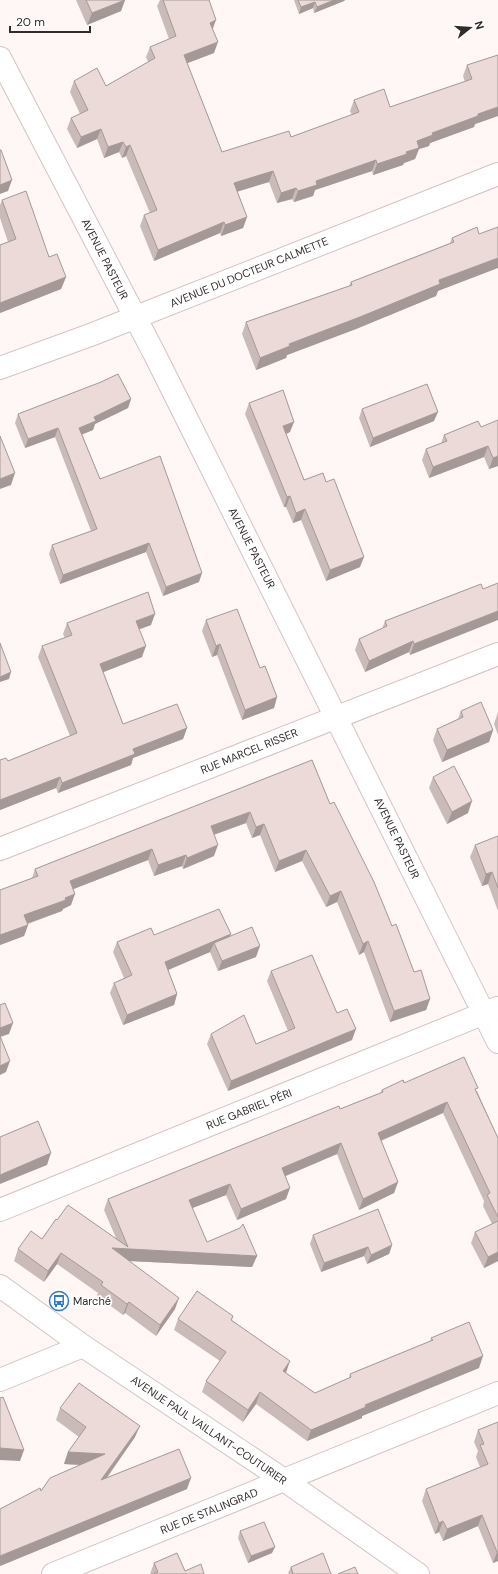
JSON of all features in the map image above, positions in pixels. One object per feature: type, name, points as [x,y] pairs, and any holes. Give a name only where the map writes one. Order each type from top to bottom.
[{"type":"street","name":"AVENUE PASTEUR","points":[[0,58],[135,317],[336,717],[491,1011],[498,1042]]},
{"type":"street","name":"AVENUE DU DOCTEUR CALMETTE","points":[[0,368],[135,317],[498,174]]},
{"type":"street","name":"RUE MARCEL RISSER","points":[[0,850],[498,654]]},
{"type":"street","name":"RUE GABRIEL PÉRI","points":[[0,1210],[491,1011]]},
{"type":"street","name":"AVENUE PAUL VAILLANT-COUTURIER","points":[[0,1286],[84,1346],[284,1480],[418,1574]]},
{"type":"street","points":[[0,1380],[84,1346]]},
{"type":"street","name":"RUE DE STALINGRAD","points":[[52,1574],[498,1393]]},
{"type":"building","points":[[86,0],[125,0],[92,13]]},
{"type":"building","points":[[163,0],[209,0],[216,20],[210,23],[218,42],[184,55],[222,152],[289,131],[291,137],[359,112],[354,100],[384,89],[390,107],[472,79],[467,65],[498,55],[498,107],[432,133],[433,135],[417,141],[419,148],[406,152],[407,154],[377,164],[376,160],[316,181],[317,185],[298,191],[296,188],[281,193],[273,171],[234,183],[247,217],[225,225],[224,222],[158,250],[144,215],[157,210],[130,145],[126,147],[123,142],[108,147],[101,129],[81,137],[71,118],[88,110],[74,81],[97,68],[106,86],[155,58],[150,47],[176,36]]},
{"type":"building","points":[[298,0],[334,0],[317,7],[315,2],[301,7]]},
{"type":"building","points":[[0,150],[12,180],[0,185]]},
{"type":"building","points":[[26,191],[49,257],[57,254],[66,277],[0,303],[0,245],[16,239],[2,200]]},
{"type":"building","points":[[477,227],[479,234],[498,227],[498,258],[439,280],[440,284],[289,344],[290,346],[260,358],[246,322],[352,285],[351,282],[454,242],[452,238]]},
{"type":"building","points":[[118,374],[131,399],[94,417],[96,421],[79,428],[100,479],[160,456],[202,573],[166,587],[149,543],[63,575],[52,545],[97,529],[58,428],[28,439],[18,414]]},
{"type":"building","points":[[427,384],[438,412],[373,438],[362,409]]},
{"type":"building","points":[[283,390],[294,422],[283,426],[304,480],[323,473],[326,482],[334,479],[364,557],[330,570],[305,509],[296,513],[290,496],[287,497],[249,403]]},
{"type":"building","points":[[498,420],[498,456],[493,458],[488,446],[433,467],[426,449],[447,441],[444,435],[478,421],[481,427]]},
{"type":"building","points":[[0,436],[15,473],[0,479]]},
{"type":"building","points":[[498,583],[498,611],[414,644],[413,641],[369,661],[359,639],[387,626],[385,621],[481,584],[483,589]]},
{"type":"building","points":[[148,592],[155,614],[136,621],[146,646],[100,664],[123,724],[177,704],[187,728],[133,749],[135,754],[62,783],[60,777],[0,800],[0,760],[6,758],[8,761],[77,733],[42,646],[72,635],[67,623]]},
{"type":"building","points":[[237,609],[260,668],[265,666],[277,697],[245,710],[220,644],[216,646],[206,620]]},
{"type":"building","points":[[0,643],[11,672],[0,677]]},
{"type":"building","points":[[481,702],[493,730],[447,750],[437,729],[463,717],[461,711]]},
{"type":"building","points":[[312,760],[330,804],[334,802],[374,882],[392,926],[396,924],[414,972],[421,970],[430,999],[394,1011],[368,941],[363,944],[341,891],[330,896],[306,850],[279,861],[264,824],[256,827],[250,812],[211,826],[218,845],[187,858],[186,855],[158,865],[152,849],[70,881],[75,894],[65,898],[66,900],[24,915],[28,925],[0,935],[0,890],[38,876],[35,869]]},
{"type":"building","points":[[454,766],[472,801],[452,812],[433,777]]},
{"type":"building","points":[[498,836],[498,888],[492,872],[486,874],[475,845]]},
{"type":"building","points":[[219,909],[231,934],[165,962],[177,994],[127,1015],[114,983],[132,975],[117,942],[151,928],[154,935]]},
{"type":"building","points":[[252,927],[260,946],[222,961],[214,943]]},
{"type":"building","points":[[312,955],[337,1013],[347,1009],[356,1029],[231,1081],[211,1034],[244,1015],[256,1044],[295,1028],[271,971]]},
{"type":"building","points":[[5,1003],[13,1023],[0,1028],[0,1005]]},
{"type":"building","points":[[0,1036],[10,1061],[0,1066]]},
{"type":"building","points":[[464,1057],[478,1088],[475,1089],[498,1138],[498,1217],[487,1195],[490,1193],[447,1102],[378,1133],[398,1182],[363,1199],[341,1143],[282,1168],[290,1188],[241,1209],[230,1184],[189,1200],[207,1242],[240,1228],[243,1224],[257,1256],[112,1248],[179,1298],[160,1325],[129,1302],[127,1304],[101,1285],[103,1282],[61,1253],[48,1271],[18,1249],[31,1231],[42,1239],[68,1205],[128,1247],[108,1199],[339,1106],[340,1109],[383,1092],[382,1090],[403,1080],[404,1083]]},
{"type":"building","points":[[38,1121],[51,1153],[0,1175],[0,1137]]},
{"type":"building","points":[[378,1209],[392,1245],[371,1255],[368,1247],[324,1263],[313,1235]]},
{"type":"building","points":[[498,1221],[498,1252],[488,1257],[475,1232]]},
{"type":"building","points":[[197,1291],[233,1316],[231,1320],[290,1361],[283,1371],[315,1393],[351,1377],[350,1374],[433,1340],[431,1338],[469,1322],[483,1356],[365,1405],[366,1407],[311,1430],[260,1392],[248,1410],[206,1381],[226,1352],[178,1319]]},
{"type":"building","points":[[79,1383],[140,1426],[101,1480],[179,1449],[191,1478],[0,1556],[0,1509],[40,1488],[41,1491],[50,1478],[105,1454],[68,1452],[86,1427],[60,1408]]},
{"type":"building","points":[[3,1397],[24,1450],[0,1448],[0,1398]]},
{"type":"building","points":[[498,1422],[497,1552],[482,1515],[447,1529],[443,1521],[439,1523],[426,1489],[488,1464],[480,1445],[484,1444],[478,1430]]},
{"type":"building","points":[[264,1522],[275,1547],[251,1556],[240,1531]]},
{"type":"building","points":[[177,1553],[185,1571],[201,1564],[204,1574],[153,1574],[158,1572],[154,1563]]},
{"type":"building","points":[[323,1553],[331,1574],[293,1574],[291,1567]]},
{"type":"building","points":[[355,1567],[358,1574],[338,1574]]},
{"type":"place","name":"Marché","points":[[59,1301]]}]
